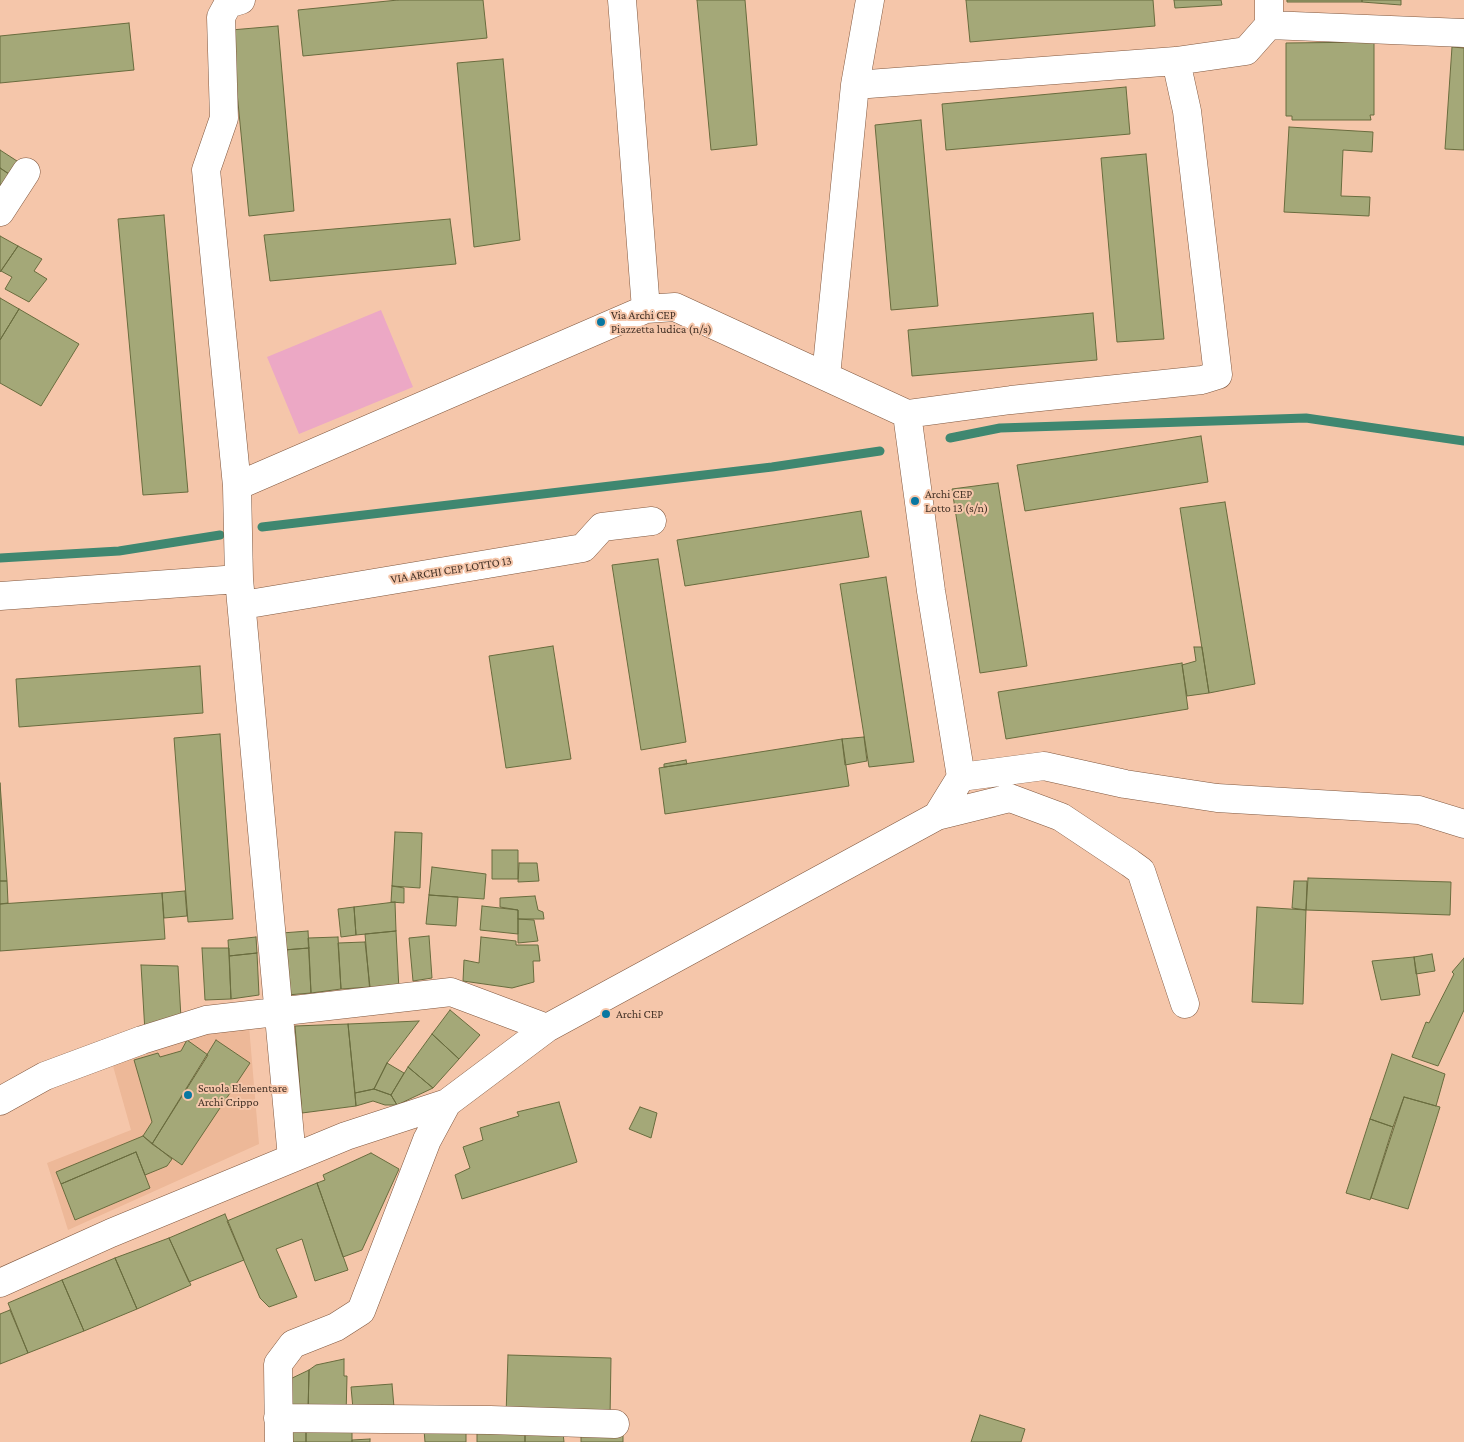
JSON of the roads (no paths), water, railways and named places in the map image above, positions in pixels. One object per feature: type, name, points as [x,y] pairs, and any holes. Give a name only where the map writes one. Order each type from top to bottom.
[{"type":"street","points":[[241,0],[228,4],[221,17],[224,118],[206,170],[237,486],[241,592],[292,1158]]},
{"type":"street","points":[[622,0],[646,309]]},
{"type":"street","points":[[826,376],[855,84],[870,0]]},
{"type":"street","points":[[855,84],[1176,61],[1246,51],[1269,12],[1464,33]]},
{"type":"street","points":[[237,486],[646,309],[675,306],[907,414],[1012,400],[1202,380],[1218,375],[1187,111],[1176,61]]},
{"type":"street","points":[[0,212],[26,172]]},
{"type":"street","points":[[907,414],[931,592],[961,777],[937,816]]},
{"type":"street","name":"VIA ARCHI CEP LOTTO 13","points":[[0,596],[241,592],[583,548],[602,528],[652,521]]},
{"type":"street","points":[[961,777],[1044,766],[1125,784],[1217,798],[1419,810],[1464,824]]},
{"type":"street","points":[[0,1283],[346,1136],[448,1103],[547,1028],[937,816],[1010,798],[1061,817],[1141,871],[1186,1004]]},
{"type":"street","points":[[0,1101],[45,1076],[142,1040],[206,1020],[451,992],[547,1028]]},
{"type":"street","points":[[448,1103],[427,1140],[361,1311],[336,1327],[293,1344],[278,1364],[278,1430],[490,1420],[615,1424]]},
{"type":"street","points":[[411,1115],[427,1140]]},
{"type":"waterway","points":[[950,438],[1000,428],[1306,418],[1464,441]]},
{"type":"waterway","points":[[262,527],[772,467],[880,451]]},
{"type":"waterway","points":[[0,558],[119,551],[220,535]]},
{"type":"place","name":"Via Archi CEP Piazzetta ludica (n/s)","points":[[601,322]]},
{"type":"place","name":"Archi CEP Lotto 13 (s/n)","points":[[915,501]]},
{"type":"place","name":"Archi CEP","points":[[606,1014]]},
{"type":"place","name":"Scuola Elementare Archi Crippo","points":[[188,1095]]}]
